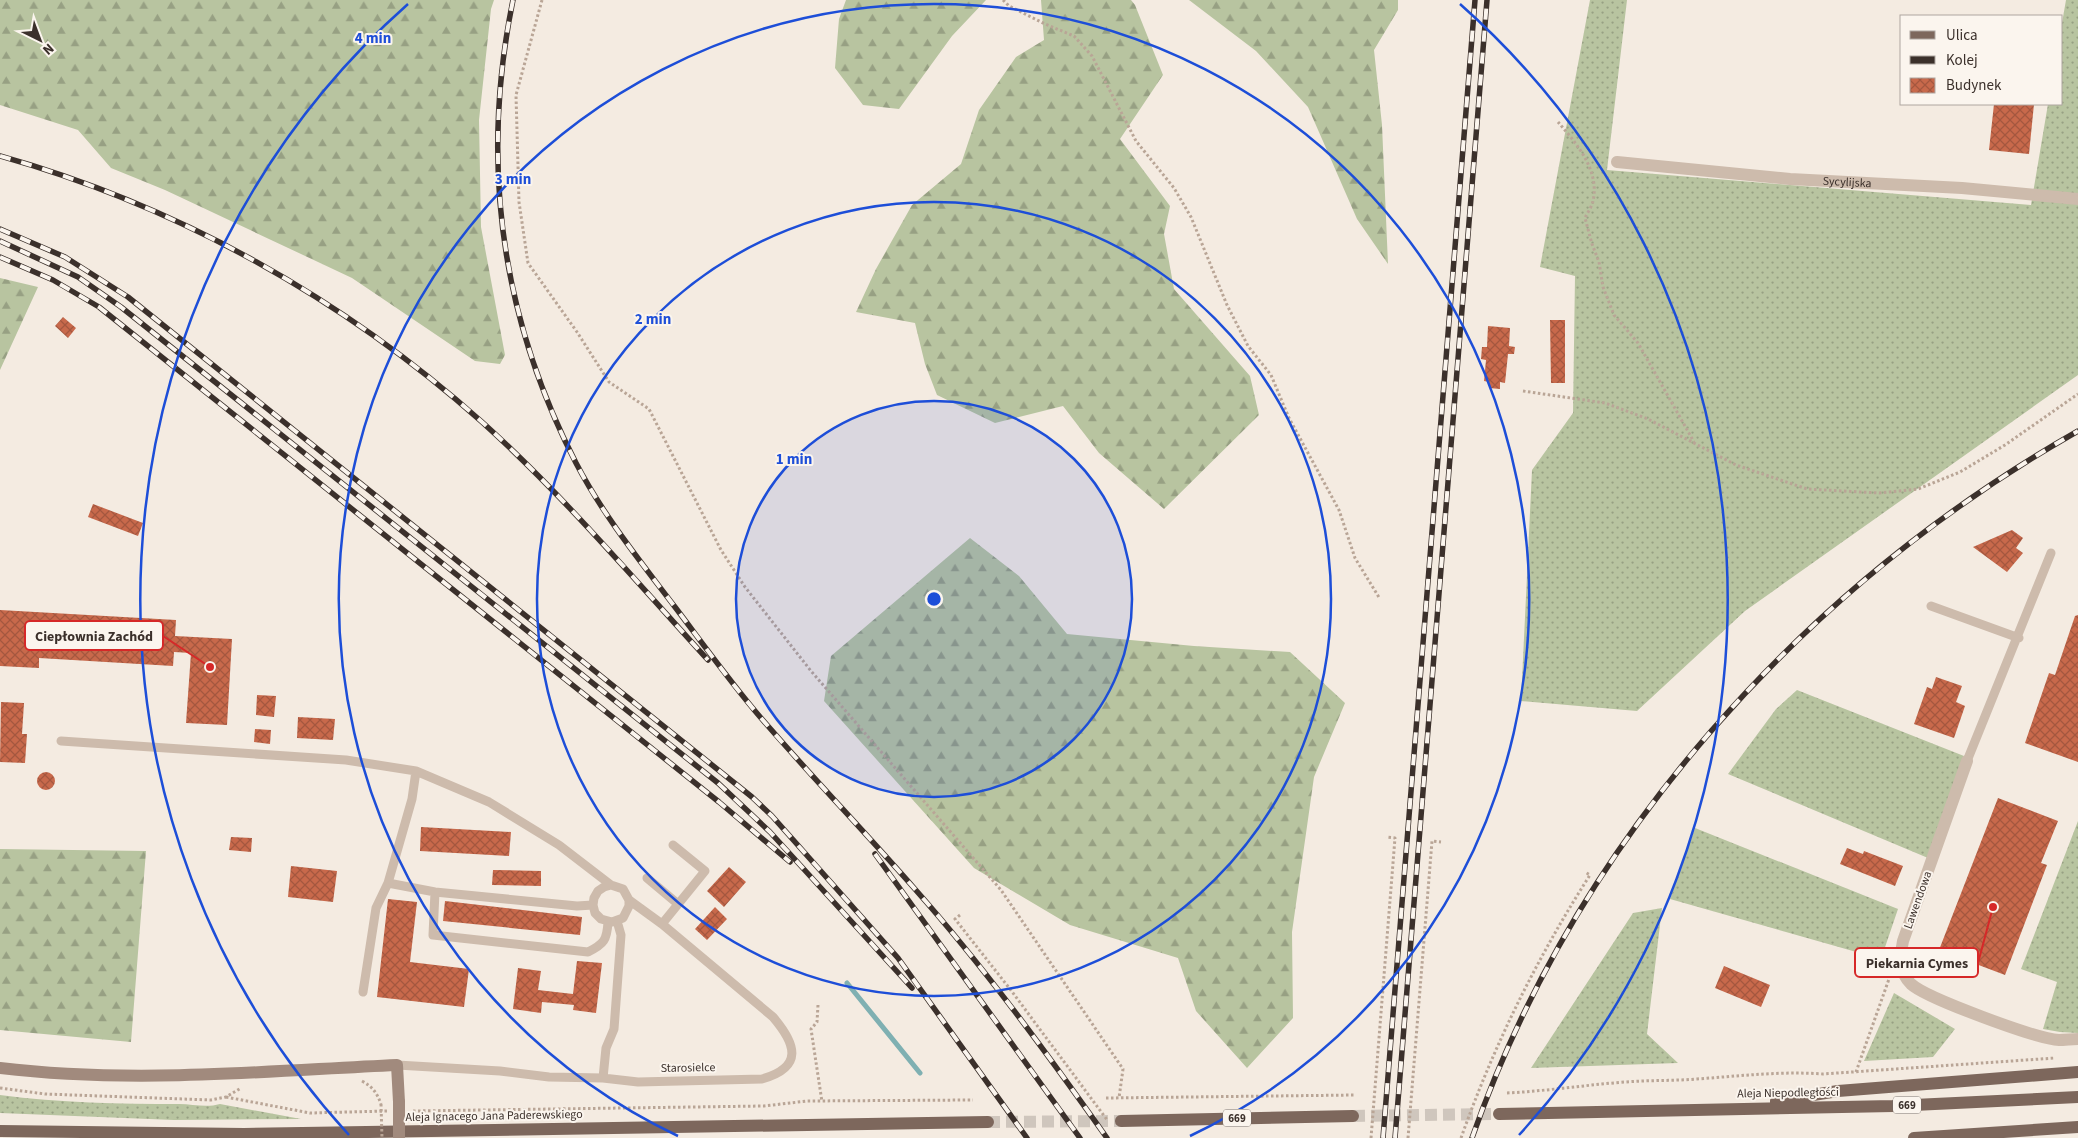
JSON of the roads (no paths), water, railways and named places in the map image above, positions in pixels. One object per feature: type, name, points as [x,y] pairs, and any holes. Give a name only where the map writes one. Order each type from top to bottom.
[{"type":"main road","points":[[1737,1108],[1838,1090],[2078,1072]]},
{"type":"main road","name":"Aleja Niepodległości","points":[[1499,1114],[1893,1106],[2078,1097]]},
{"type":"main road","name":"669","points":[[1117,1124],[1353,1116]]},
{"type":"main road","name":"Aleja Ignacego Jana Paderewskiego","points":[[0,1131],[244,1134],[988,1122]]},
{"type":"main road","points":[[1914,1138],[2078,1127]]},
{"type":"street","name":"Sycylijska","points":[[1617,162],[1790,179],[1962,188],[2078,199]]},
{"type":"street","name":"Lawendowa","points":[[1968,762],[1903,941],[1900,960],[1903,973],[1912,984],[1928,994],[2011,1027],[2058,1040],[2078,1038]]},
{"type":"street","points":[[0,1068],[82,1076],[147,1077],[397,1065],[399,1138]]},
{"type":"lane","points":[[1968,762],[2052,553]]},
{"type":"lane","points":[[1931,606],[2019,638]]},
{"type":"lane","points":[[62,741],[346,760],[416,771],[489,802],[559,845],[611,885],[623,889],[629,900],[627,912],[613,922],[601,945],[588,952],[433,935],[435,892]]},
{"type":"lane","points":[[363,992],[376,908],[388,884],[412,800],[416,771]]},
{"type":"lane","points":[[662,924],[705,871],[673,845]]},
{"type":"lane","points":[[647,878],[678,904]]},
{"type":"lane","points":[[388,884],[435,892],[577,906],[593,905]]},
{"type":"lane","points":[[603,1078],[606,1048],[614,1029],[621,935],[613,922],[600,919],[595,913],[593,905],[598,891],[611,885]]},
{"type":"lane","name":"Starosielce","points":[[397,1065],[603,1078],[638,1082],[762,1079],[777,1074],[788,1066],[793,1051],[788,1034],[773,1017],[749,999],[662,924],[629,900]]},
{"type":"waterway","points":[[847,983],[920,1073]]},
{"type":"tunnel","points":[[1353,1116],[1499,1114]]},
{"type":"tunnel","points":[[988,1122],[1121,1121]]},
{"type":"railway","points":[[513,0],[503,60],[498,120],[499,179],[504,237],[514,295],[530,352],[550,408],[576,463],[622,537],[739,691],[780,740],[914,888],[965,948],[1038,1042],[1107,1138]]},
{"type":"railway","points":[[1383,1138],[1475,0]]},
{"type":"railway","points":[[1395,1138],[1487,0]]},
{"type":"railway","points":[[0,156],[66,177],[131,201],[194,230],[256,262],[316,297],[374,336],[429,377],[512,450],[598,538],[708,660]]},
{"type":"railway","points":[[0,229],[65,257],[128,297],[752,797],[772,816],[898,958],[1027,1138]]},
{"type":"railway","points":[[0,241],[78,277],[121,307],[718,783],[770,832],[912,988]]},
{"type":"railway","points":[[0,257],[53,280],[99,307],[719,802],[790,862]]},
{"type":"railway","points":[[1472,1138],[1517,1028],[1572,923],[1638,824],[1712,730],[1794,644],[1882,565],[1978,494],[2078,431]]},
{"type":"railway","points":[[875,854],[1080,1138]]},
{"type":"place","name":"Ciepłownia Zachód","points":[[210,667]]},
{"type":"place","name":"Piekarnia Cymes","points":[[1993,907]]}]
